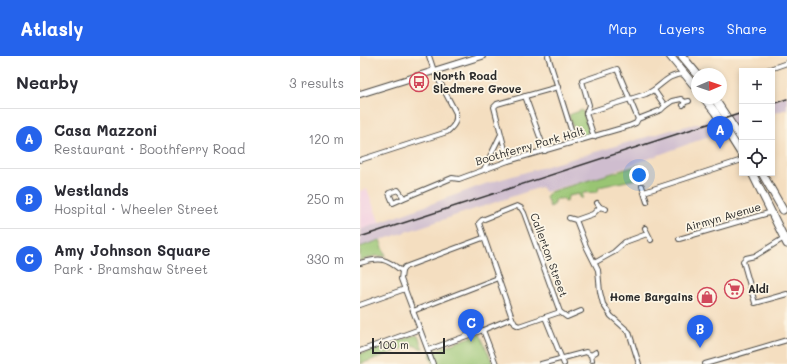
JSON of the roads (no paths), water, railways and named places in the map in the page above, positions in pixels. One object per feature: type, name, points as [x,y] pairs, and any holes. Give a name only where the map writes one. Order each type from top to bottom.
[{"type":"main road","points":[[670,56],[691,82]]},
{"type":"main road","points":[[682,56],[692,68]]},
{"type":"main road","points":[[709,104],[739,150]]},
{"type":"main road","points":[[718,104],[739,136]]},
{"type":"main road","points":[[754,176],[786,238]]},
{"type":"main road","points":[[764,176],[785,209],[778,216],[779,226]]},
{"type":"street","points":[[360,160],[447,132],[454,126],[457,120],[456,113],[434,71],[429,56]]},
{"type":"street","points":[[360,94],[482,56]]},
{"type":"street","points":[[548,56],[575,142]]},
{"type":"street","points":[[773,68],[787,63]]},
{"type":"street","points":[[674,75],[677,65]]},
{"type":"street","points":[[594,137],[586,113],[589,106],[582,81],[617,69],[638,119]]},
{"type":"street","points":[[586,113],[654,90],[674,75],[685,74]]},
{"type":"street","points":[[508,161],[500,136],[494,107],[497,104],[558,88]]},
{"type":"street","points":[[654,90],[665,106]]},
{"type":"street","points":[[525,96],[545,151]]},
{"type":"street","name":"Boothferry Park Halt","points":[[404,198],[452,178],[459,179],[508,161],[629,126],[636,123],[638,119],[661,110],[672,101],[681,99],[686,103]]},
{"type":"street","points":[[484,169],[500,136]]},
{"type":"street","points":[[644,192],[739,161]]},
{"type":"street","points":[[642,186],[646,202]]},
{"type":"street","points":[[597,203],[600,208],[606,209]]},
{"type":"street","name":"Callerton Street","points":[[560,312],[519,326],[515,324],[483,238],[480,227],[482,220],[517,206],[521,208],[560,312],[567,317],[581,312]]},
{"type":"street","points":[[569,218],[576,220],[593,214],[600,208]]},
{"type":"street","name":"Airmyn Avenue","points":[[679,239],[772,212]]},
{"type":"street","points":[[576,220],[586,246],[596,262],[603,304],[611,316],[628,332],[639,364]]},
{"type":"street","points":[[645,228],[646,234],[651,240]]},
{"type":"street","points":[[596,262],[614,252],[625,242],[646,234]]},
{"type":"street","points":[[433,364],[401,279],[402,271],[405,267],[483,238]]},
{"type":"street","points":[[786,238],[755,256],[746,258],[743,261],[755,303],[787,294]]},
{"type":"street","points":[[360,263],[376,258],[386,260],[402,271]]},
{"type":"street","points":[[413,311],[498,278]]},
{"type":"street","points":[[360,305],[405,289]]},
{"type":"street","points":[[545,317],[564,364]]},
{"type":"street","points":[[428,350],[512,318]]},
{"type":"street","points":[[360,351],[420,329]]},
{"type":"street","points":[[483,330],[496,364]]},
{"type":"street","points":[[706,364],[787,340]]},
{"type":"street","points":[[542,364],[562,357],[586,352],[591,355],[592,360]]},
{"type":"street","points":[[591,355],[596,352]]},
{"type":"railway","points":[[775,103],[787,99]]},
{"type":"railway","points":[[360,237],[739,114]]},
{"type":"place","name":"North Road Sledmere Grove","points":[[419,82]]},
{"type":"place","name":"Casa Mazzoni","points":[[720,149]]},
{"type":"place","name":"Aldi","points":[[734,289]]},
{"type":"place","name":"Home Bargains","points":[[707,297]]},
{"type":"place","name":"Amy Johnson Square","points":[[471,342]]},
{"type":"place","name":"Westlands","points":[[700,348]]}]
